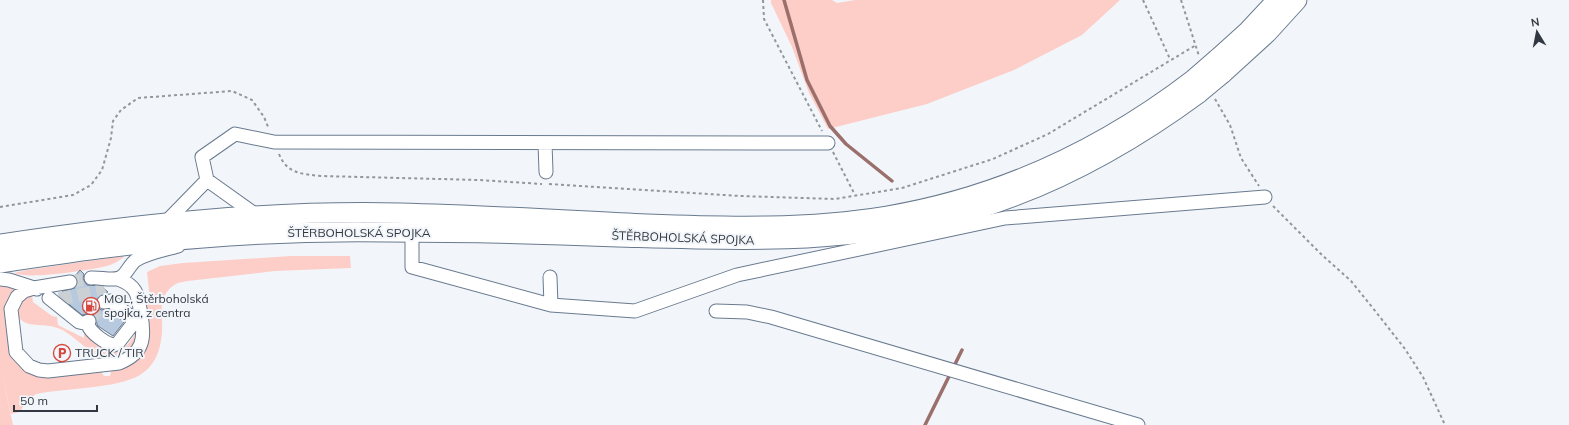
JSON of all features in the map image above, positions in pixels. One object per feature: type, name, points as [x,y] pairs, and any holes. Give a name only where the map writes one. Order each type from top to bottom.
[{"type":"highway","name":"ŠTĚRBOHOLSKÁ SPOJKA","points":[[0,263],[108,248],[204,238],[327,232],[543,234],[712,240],[769,240],[845,236],[935,221],[975,210],[1020,194],[1072,172],[1151,128],[1203,90],[1248,32],[1277,0]]},
{"type":"highway","name":"ŠTĚRBOHOLSKÁ SPOJKA","points":[[1220,67],[1267,33],[1297,0]]},
{"type":"highway","name":"ŠTĚRBOHOLSKÁ SPOJKA","points":[[0,244],[80,232],[166,222],[256,215],[318,213],[397,213],[732,226],[809,224],[860,220],[918,210],[995,188],[1041,170],[1078,153],[1154,108],[1203,90]]},
{"type":"street","points":[[256,215],[207,180],[202,157],[235,134],[274,142],[828,143]]},
{"type":"street","points":[[545,143],[546,172]]},
{"type":"street","points":[[166,222],[207,180]]},
{"type":"street","points":[[412,232],[412,267],[551,305],[635,311],[737,275],[1005,218],[1265,197]]},
{"type":"street","points":[[0,279],[34,288],[54,298],[79,322],[84,323],[89,321],[88,325],[90,329],[112,345],[118,344],[132,325],[133,319],[111,301],[104,302],[111,293],[113,282],[123,276],[131,264],[138,259],[204,238]]},
{"type":"street","points":[[70,282],[34,288],[20,294],[12,305],[14,347],[18,355],[34,368],[48,371],[120,363],[131,357],[139,349],[143,338],[143,331],[138,295],[135,289],[127,282],[113,282],[100,277],[90,278]]},
{"type":"street","points":[[550,277],[551,305]]},
{"type":"street","points":[[716,311],[747,312],[771,317],[1138,425]]},
{"type":"path","points":[[763,0],[764,19],[855,195]]},
{"type":"path","points":[[1143,0],[1170,59]]},
{"type":"path","points":[[1181,0],[1198,52]]},
{"type":"path","points":[[0,207],[73,195],[91,185],[102,170],[111,138],[113,121],[121,110],[138,98],[232,91],[252,100],[264,117],[282,162],[296,174],[479,180],[740,196],[835,199],[902,188],[993,159],[1048,134],[1170,59],[1196,45]]},
{"type":"path","points":[[1203,90],[1230,125],[1241,158],[1265,197],[1276,210],[1323,256],[1351,281],[1405,349],[1423,377],[1444,425]]},
{"type":"shaded area","points":[[771,0],[832,0],[837,3],[855,0],[1120,0],[1082,35],[1014,70],[927,104],[828,129],[809,93],[792,47],[771,3]]},
{"type":"shaded area","points":[[291,256],[350,256],[351,268],[275,271],[177,283],[166,293],[162,302],[161,342],[156,357],[147,370],[130,380],[118,383],[36,394],[27,400],[20,412],[11,414],[2,374],[13,425],[0,425],[0,284],[20,289],[15,293],[22,365],[99,369],[104,376],[110,376],[112,368],[132,362],[144,302],[150,300],[147,272],[160,266],[183,263]]},
{"type":"shaded area","points":[[124,257],[107,266],[88,270],[45,275],[21,275],[14,273],[27,270]]},
{"type":"shaded area","points":[[32,295],[33,302],[52,316],[57,317],[58,325],[84,338],[84,331],[97,344],[106,350],[112,352],[122,349],[130,342],[137,327],[136,345],[118,357],[110,359],[101,358],[61,329],[52,326],[34,325],[23,322],[18,314],[19,307],[24,299]]},
{"type":"building","points":[[80,270],[84,274],[83,279],[87,285],[101,286],[108,292],[99,296],[97,299],[96,304],[98,307],[101,310],[109,309],[124,322],[113,336],[98,326],[94,315],[90,313],[82,315],[59,296],[63,291],[75,288],[78,281],[75,276]]},
{"type":"waterway","points":[[784,0],[807,80],[830,126],[846,144],[892,181]]},
{"type":"waterway","points":[[925,425],[962,350]]},
{"type":"tunnel","points":[[70,282],[91,278]]},
{"type":"tunnel","points":[[59,299],[105,289]]},
{"type":"tunnel","points":[[89,321],[104,302]]},
{"type":"place","name":"MOL, Štěrboholská spojka, z centra","points":[[91,306]]},
{"type":"place","name":"TRUCK / TIR","points":[[62,353]]}]
